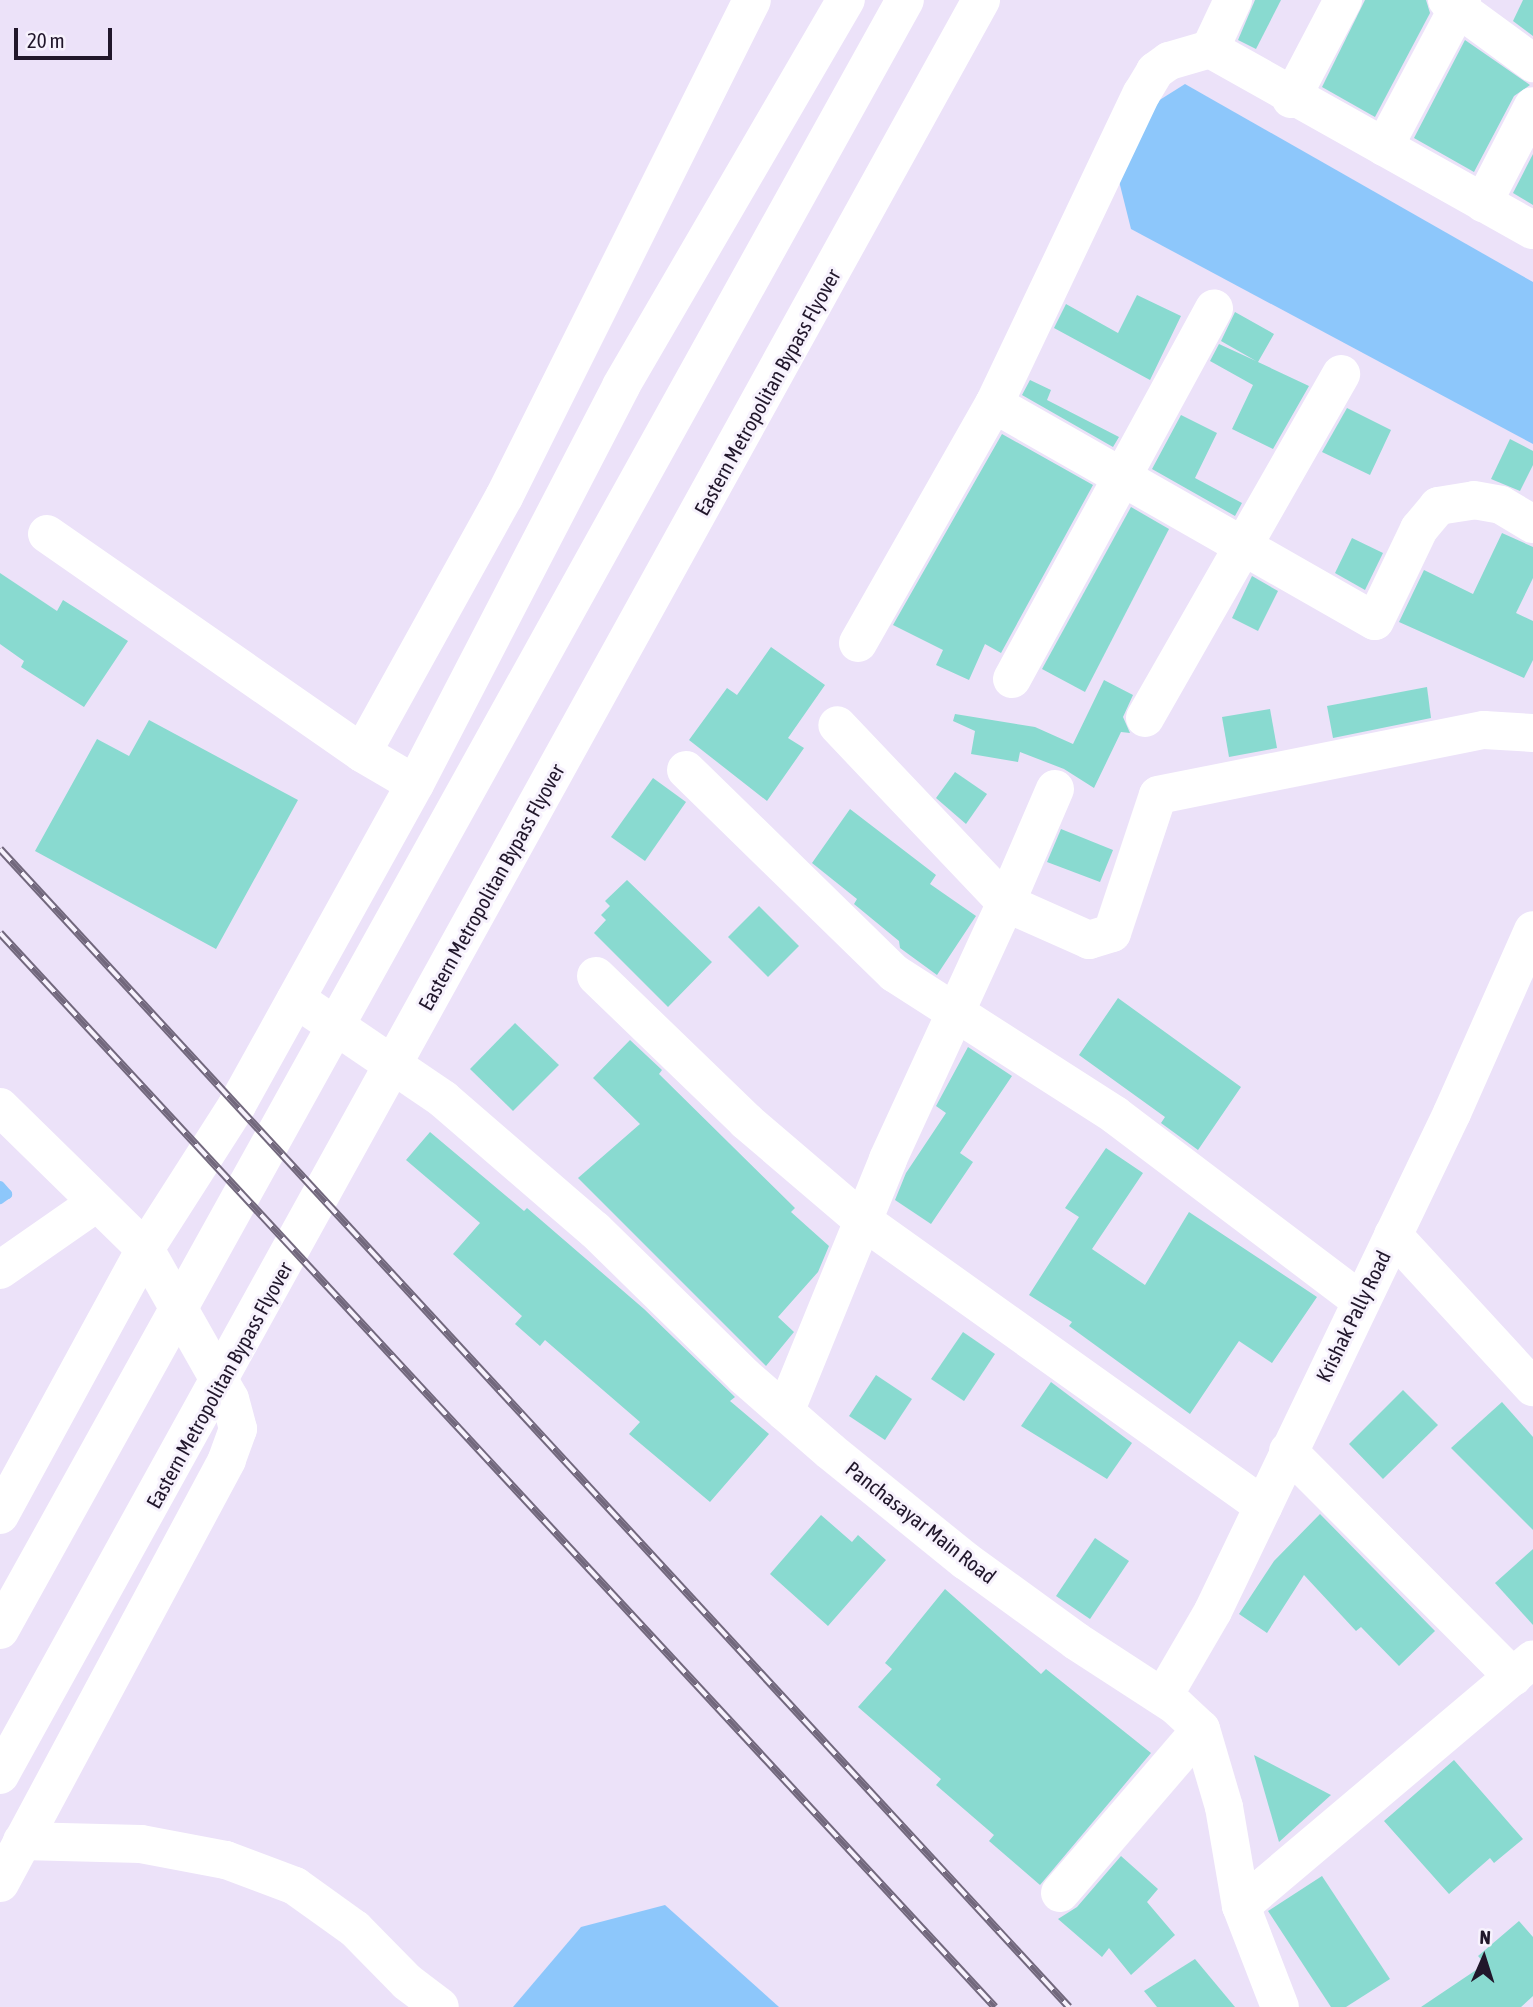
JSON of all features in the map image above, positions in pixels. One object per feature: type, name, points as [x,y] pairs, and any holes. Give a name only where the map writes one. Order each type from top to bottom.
[{"type":"street","points":[[362,753],[504,497],[752,0]]},
{"type":"street","points":[[0,1515],[145,1249],[237,1105],[415,784],[621,386],[846,0]]},
{"type":"street","points":[[0,1630],[905,0]]},
{"type":"street","name":"Eastern Metropolitan Bypass Flyover","points":[[0,1775],[981,0]]},
{"type":"street","points":[[1210,49],[1233,0]]},
{"type":"street","points":[[1291,99],[1343,0]]},
{"type":"street","points":[[1384,147],[1455,3],[1533,63]]},
{"type":"street","points":[[858,643],[994,404],[1155,71],[1182,54],[1210,49],[1291,99],[1533,230]]},
{"type":"street","points":[[1483,203],[1533,106]]},
{"type":"street","points":[[1012,679],[1120,475],[1214,308]]},
{"type":"street","points":[[1145,718],[1246,547],[1341,374]]},
{"type":"street","points":[[994,404],[1375,621],[1419,529],[1438,506],[1474,500],[1501,505],[1532,522]]},
{"type":"street","points":[[47,534],[362,753],[415,784]]},
{"type":"street","points":[[837,725],[1006,903],[1089,940],[1112,933],[1158,795],[1484,730],[1533,733]]},
{"type":"street","points":[[686,770],[894,973],[1115,1115],[1361,1301]]},
{"type":"street","points":[[785,1412],[862,1220],[1055,789]]},
{"type":"street","name":"Krishak Pally Road","points":[[1163,1698],[1213,1611],[1393,1235],[1533,930]]},
{"type":"street","points":[[596,976],[746,1121],[862,1220],[1263,1506]]},
{"type":"street","name":"Panchasayar Main Road","points":[[296,999],[443,1099],[595,1230],[785,1412],[967,1561],[1163,1698],[1201,1729]]},
{"type":"street","points":[[0,1883],[227,1460],[238,1429],[230,1399],[145,1249],[96,1203],[8,1129]]},
{"type":"street","points":[[0,1270],[96,1203]]},
{"type":"street","points":[[1393,1235],[1533,1387]]},
{"type":"street","points":[[1241,1906],[1523,1668],[1288,1451]]},
{"type":"street","points":[[1201,1729],[1224,1807],[1241,1906],[1280,2007]]},
{"type":"street","points":[[1060,1893],[1201,1729]]},
{"type":"street","points":[[22,1841],[141,1844],[226,1860],[295,1886],[355,1929],[401,1994],[440,2007]]},
{"type":"water","points":[[1185,84],[1533,282],[1533,444],[1131,229],[1118,177],[1158,101]]},
{"type":"water","points":[[665,1905],[779,2007],[513,2007],[581,1927]]},
{"type":"building","points":[[1255,0],[1281,0],[1256,49],[1238,40]]},
{"type":"building","points":[[1365,0],[1426,0],[1430,13],[1375,117],[1322,87]]},
{"type":"building","points":[[1523,0],[1533,0],[1533,36],[1513,21]]},
{"type":"building","points":[[1465,40],[1530,85],[1514,96],[1474,172],[1414,138]]},
{"type":"building","points":[[1533,154],[1533,205],[1513,193]]},
{"type":"building","points":[[1137,295],[1181,316],[1150,380],[1054,328],[1066,304],[1118,333]]},
{"type":"building","points":[[1235,312],[1274,334],[1258,362],[1309,386],[1273,449],[1232,429],[1253,385],[1210,361],[1219,344],[1256,361],[1221,341]]},
{"type":"building","points":[[1030,380],[1051,390],[1047,400],[1119,437],[1113,447],[1022,395]]},
{"type":"building","points":[[1347,408],[1391,430],[1370,475],[1322,452]]},
{"type":"building","points":[[1181,415],[1217,433],[1195,478],[1242,503],[1235,516],[1152,469]]},
{"type":"building","points":[[1002,434],[1093,485],[1001,653],[985,644],[969,680],[936,665],[943,650],[893,625]]},
{"type":"building","points":[[1510,439],[1533,451],[1533,465],[1520,491],[1491,479]]},
{"type":"building","points":[[1131,507],[1169,529],[1085,692],[1042,669]]},
{"type":"building","points":[[1502,533],[1533,547],[1533,578],[1516,613],[1533,621],[1533,660],[1524,678],[1399,622],[1424,570],[1473,594]]},
{"type":"building","points":[[1352,538],[1383,553],[1365,590],[1335,573]]},
{"type":"building","points":[[0,573],[57,611],[63,600],[128,641],[84,707],[21,667],[24,661],[0,644]]},
{"type":"building","points":[[1252,576],[1278,591],[1258,631],[1232,618]]},
{"type":"building","points":[[771,647],[825,685],[788,738],[804,748],[767,801],[689,740],[727,688],[737,695]]},
{"type":"building","points":[[1104,680],[1133,695],[1123,717],[1130,733],[1121,732],[1094,788],[1064,769],[1020,752],[1018,762],[971,754],[975,731],[953,721],[955,714],[1035,727],[1073,744]]},
{"type":"building","points":[[1427,687],[1431,718],[1333,738],[1327,706]]},
{"type":"building","points":[[1270,709],[1277,748],[1229,757],[1222,717]]},
{"type":"building","points":[[149,720],[298,800],[216,949],[35,851],[97,739],[129,756]]},
{"type":"building","points":[[955,772],[987,794],[966,824],[936,798]]},
{"type":"building","points":[[653,778],[686,802],[645,861],[611,837]]},
{"type":"building","points":[[850,809],[936,875],[930,884],[976,916],[937,975],[900,948],[899,941],[854,904],[857,899],[812,863]]},
{"type":"building","points":[[1061,829],[1113,850],[1100,882],[1047,862]]},
{"type":"building","points":[[627,880],[712,962],[668,1007],[594,933],[606,920],[601,915],[610,906],[605,901]]},
{"type":"building","points":[[759,906],[799,946],[768,977],[728,937]]},
{"type":"building","points":[[1118,998],[1241,1087],[1198,1150],[1161,1123],[1165,1117],[1079,1055]]},
{"type":"building","points":[[515,1023],[559,1065],[513,1111],[470,1069]]},
{"type":"building","points":[[630,1040],[662,1070],[659,1074],[795,1208],[791,1212],[829,1246],[818,1272],[778,1317],[794,1332],[766,1366],[578,1178],[640,1124],[593,1078]]},
{"type":"building","points":[[968,1047],[1012,1076],[960,1153],[973,1162],[931,1224],[895,1200],[906,1173],[946,1113],[936,1106]]},
{"type":"building","points":[[430,1132],[524,1211],[527,1208],[644,1309],[735,1397],[730,1401],[769,1434],[710,1502],[629,1434],[640,1422],[545,1340],[540,1346],[515,1324],[522,1316],[453,1254],[480,1223],[406,1160]]},
{"type":"building","points":[[1106,1148],[1143,1173],[1092,1249],[1145,1285],[1189,1212],[1317,1297],[1272,1363],[1239,1341],[1190,1414],[1069,1326],[1072,1322],[1029,1295],[1079,1217],[1065,1208]]},
{"type":"building","points":[[963,1332],[995,1354],[964,1401],[931,1379]]},
{"type":"building","points":[[876,1375],[912,1399],[885,1440],[849,1416]]},
{"type":"building","points":[[1051,1382],[1132,1443],[1107,1479],[1021,1426]]},
{"type":"building","points":[[1403,1390],[1438,1425],[1383,1479],[1349,1444]]},
{"type":"building","points":[[1502,1402],[1533,1437],[1533,1530],[1451,1448]]},
{"type":"building","points":[[1320,1514],[1435,1631],[1399,1666],[1361,1627],[1356,1631],[1304,1575],[1267,1633],[1239,1614],[1274,1561]]},
{"type":"building","points":[[821,1515],[852,1542],[858,1535],[886,1560],[828,1626],[770,1574]]},
{"type":"building","points":[[1095,1538],[1129,1561],[1090,1619],[1056,1596]]},
{"type":"building","points":[[1533,1549],[1533,1625],[1495,1583]]},
{"type":"building","points":[[945,1589],[1041,1674],[1046,1669],[1151,1753],[1040,1885],[989,1841],[994,1835],[936,1785],[941,1779],[858,1707],[892,1669],[885,1663]]},
{"type":"building","points":[[1254,1755],[1331,1795],[1279,1842]]},
{"type":"building","points":[[1454,1760],[1523,1839],[1494,1863],[1490,1858],[1449,1894],[1384,1821]]},
{"type":"building","points":[[1121,1856],[1158,1889],[1147,1902],[1175,1935],[1131,1975],[1109,1948],[1102,1957],[1058,1919],[1077,1907]]},
{"type":"building","points":[[1322,1876],[1390,1979],[1346,2007],[1331,2007],[1268,1911]]},
{"type":"building","points":[[1519,1921],[1533,1937],[1533,1996],[1521,2007],[1421,2007],[1485,1964],[1478,1956]]},
{"type":"building","points":[[1195,1959],[1235,2007],[1157,2007],[1144,1991]]},
{"type":"waterway","points":[[0,1186],[7,1194],[0,1199]]},
{"type":"railway","points":[[0,849],[1069,2007]]},
{"type":"railway","points":[[0,933],[995,2007]]}]
